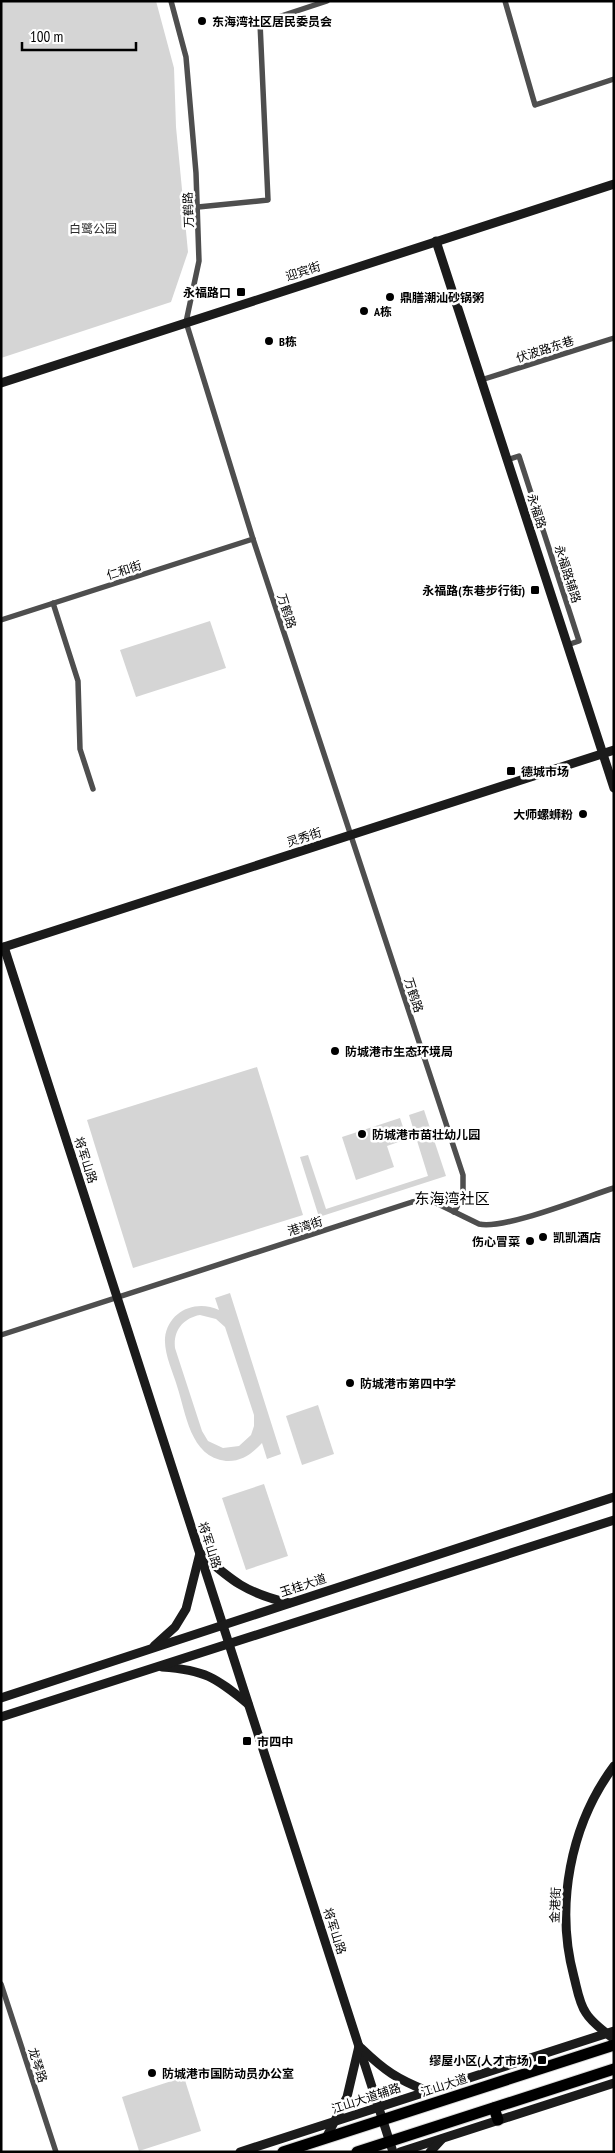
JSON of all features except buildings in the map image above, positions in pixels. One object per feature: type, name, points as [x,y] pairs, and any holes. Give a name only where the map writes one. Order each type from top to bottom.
[{"type":"highway","name":"江山大道","points":[[283,2152],[614,2045]]},
{"type":"highway","points":[[357,2152],[391,2147],[494,2108],[614,2069]]},
{"type":"highway","points":[[494,2108],[498,2120]]},
{"type":"street","name":"万鹤路","points":[[171,1],[186,58],[198,207],[199,261],[186,322],[253,539],[463,1175],[463,1196],[454,1212]]},
{"type":"street","points":[[198,207],[268,200],[260,23],[327,1]]},
{"type":"street","points":[[504,1],[535,105],[614,79]]},
{"type":"street","name":"迎宾街","points":[[1,382],[614,184]]},
{"type":"street","name":"永福路","points":[[436,241],[614,788]]},
{"type":"street","name":"伏波路东巷","points":[[481,380],[614,338]]},
{"type":"street","name":"仁和街","points":[[1,620],[253,539]]},
{"type":"street","points":[[53,604],[78,681],[80,749],[93,788]]},
{"type":"street","name":"灵秀街","points":[[3,947],[614,750]]},
{"type":"street","name":"将军山路","points":[[3,947],[391,2147]]},
{"type":"street","name":"港湾街","points":[[1,1335],[412,1202],[432,1201],[479,1224],[493,1225],[515,1220],[614,1188]]},
{"type":"street","name":"玉桂大道","points":[[1,1698],[614,1497]]},
{"type":"street","points":[[1,1717],[614,1520]]},
{"type":"street","points":[[150,1649],[175,1627],[186,1609],[200,1553],[230,1579],[245,1588],[262,1597],[289,1603]]},
{"type":"street","points":[[156,1667],[186,1668],[208,1674],[248,1704]]},
{"type":"street","name":"金港街","points":[[611,2035],[586,2013],[577,1990],[568,1946],[566,1895],[570,1871],[582,1826],[594,1798],[614,1766]]},
{"type":"street","name":"龙琴路","points":[[1,1984],[56,2152]]},
{"type":"street","name":"江山大道辅路","points":[[240,2152],[428,2091],[611,2035]]},
{"type":"street","points":[[326,2138],[347,2097],[359,2046],[385,2070],[402,2081],[428,2091]]},
{"type":"street","points":[[400,2152],[614,2083]]},
{"type":"street","points":[[430,2152],[444,2138]]},
{"type":"green space","name":"白鹭公园","points":[[1,1],[156,1],[174,68],[176,127],[188,252],[171,302],[1,358]]},
{"type":"green space","points":[[210,621],[226,668],[136,697],[120,650]]},
{"type":"green space","points":[[257,1067],[303,1215],[133,1268],[87,1120]]},
{"type":"green space","points":[[424,1110],[446,1176],[319,1217],[300,1157],[308,1155],[326,1209],[428,1176],[409,1115]]},
{"type":"green space","points":[[400,1118],[407,1139],[387,1146],[394,1167],[356,1180],[342,1137]]},
{"type":"green space","points":[[230,1293],[281,1454],[267,1459],[262,1443],[246,1456],[237,1460],[226,1461],[214,1458],[204,1451],[191,1432],[167,1357],[165,1338],[171,1321],[177,1314],[193,1307],[201,1306],[219,1310],[215,1298]],"holes":[[[200,1315],[216,1319],[225,1327],[254,1415],[254,1426],[251,1435],[239,1446],[223,1448],[208,1441],[202,1431],[175,1348],[176,1336],[184,1322]]]},
{"type":"green space","points":[[318,1405],[334,1454],[302,1465],[286,1416]]},
{"type":"green space","points":[[264,1484],[288,1556],[246,1570],[222,1498]]},
{"type":"green space","points":[[184,2077],[201,2131],[139,2151],[122,2097]]},
{"type":"place","name":"东海湾社区居民委员会","points":[[202,21]]},
{"type":"place","name":"永福路口","points":[[241,292]]},
{"type":"place","name":"鼎膳潮汕砂锅粥","points":[[390,297]]},
{"type":"place","name":"A栋","points":[[364,311]]},
{"type":"place","name":"B栋","points":[[269,341]]},
{"type":"place","name":"永福路(东巷步行街)","points":[[535,590]]},
{"type":"place","name":"德城市场","points":[[511,771]]},
{"type":"place","name":"大师螺蛳粉","points":[[583,814]]},
{"type":"place","name":"防城港市生态环境局","points":[[335,1051]]},
{"type":"place","name":"防城港市苗壮幼儿园","points":[[362,1134]]},
{"type":"place","name":"凯凯酒店","points":[[543,1237]]},
{"type":"place","name":"伤心冒菜","points":[[530,1241]]},
{"type":"place","name":"防城港市第四中学","points":[[350,1383]]},
{"type":"place","name":"市四中","points":[[247,1741]]},
{"type":"place","name":"缪屋小区(人才市场)","points":[[542,2060]]},
{"type":"place","name":"防城港市国防动员办公室","points":[[152,2073]]},
{"type":"district","name":"东海湾社区","points":[[452,1198]]}]
